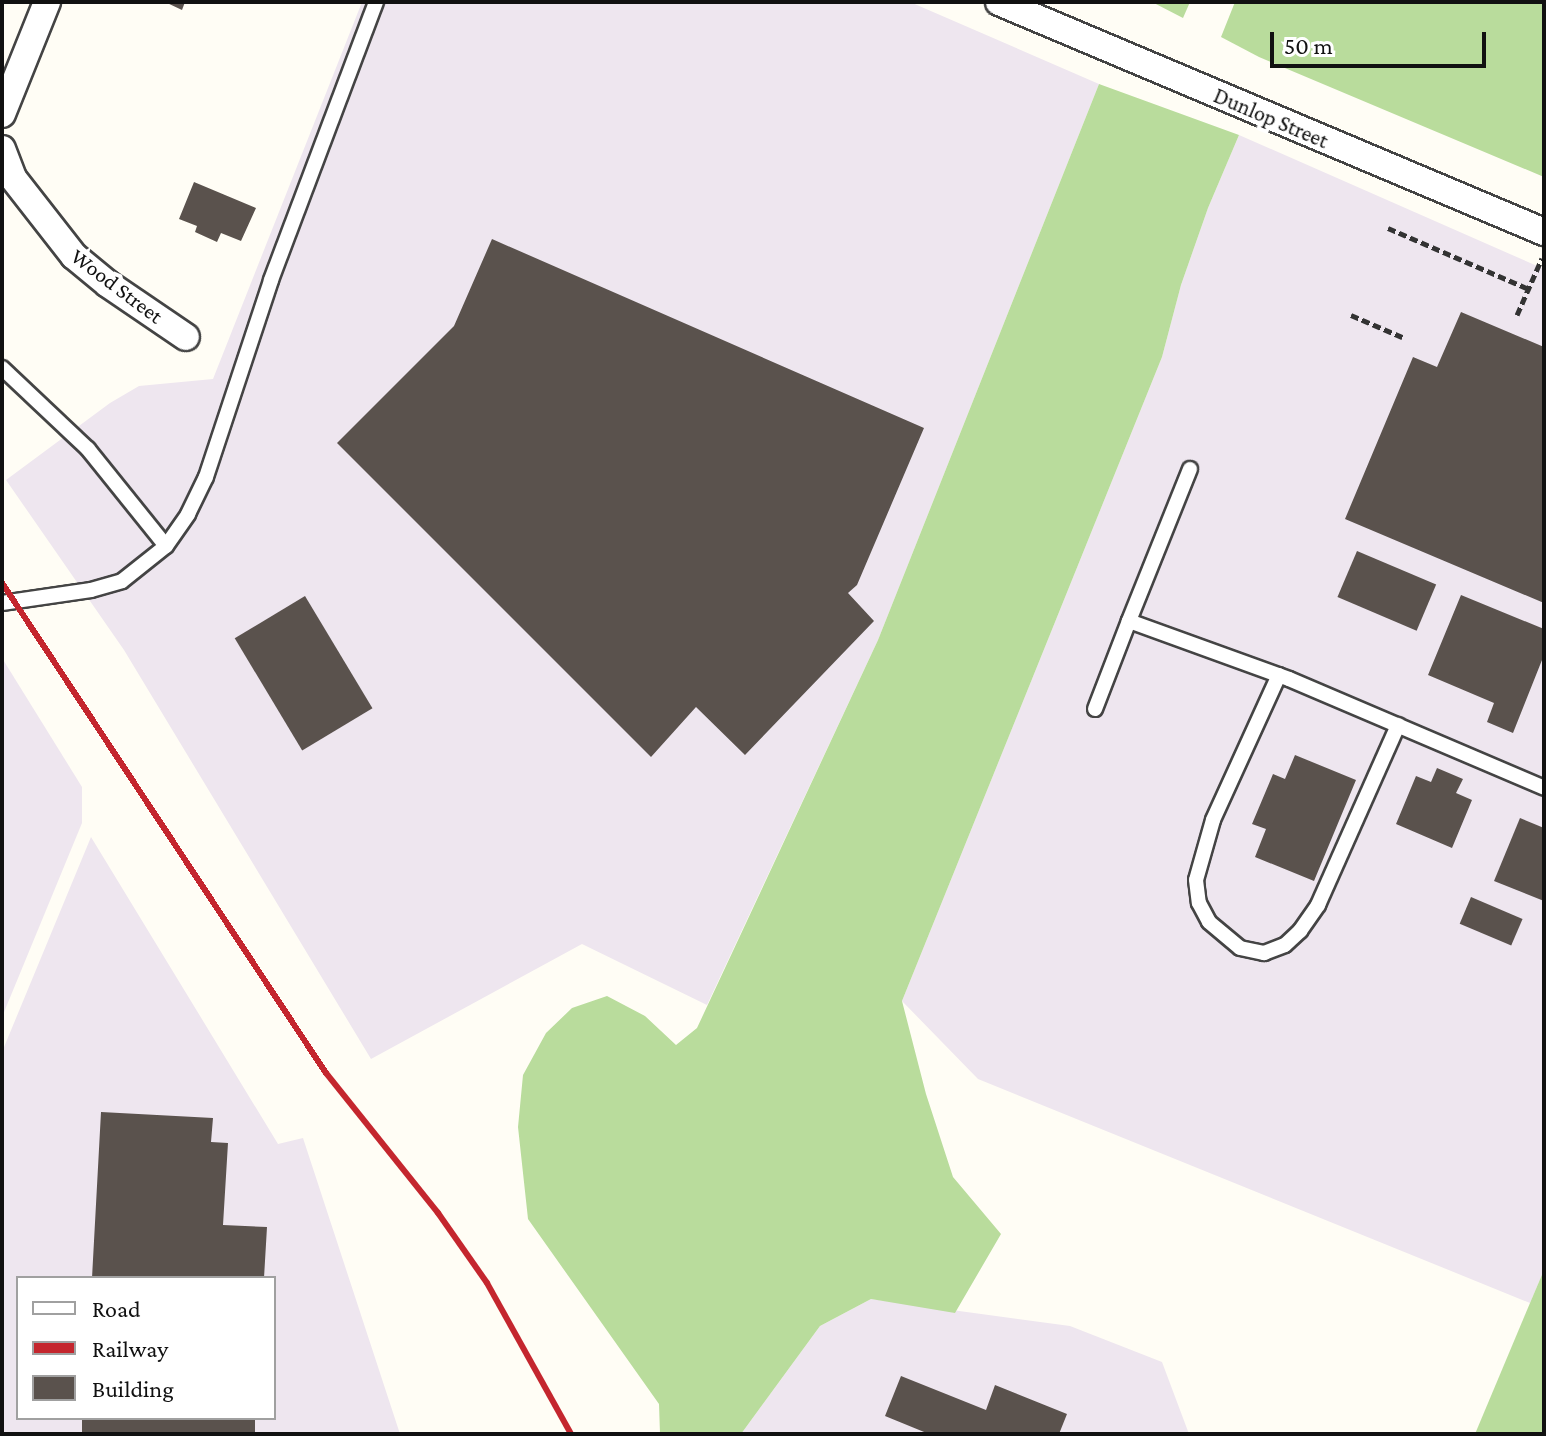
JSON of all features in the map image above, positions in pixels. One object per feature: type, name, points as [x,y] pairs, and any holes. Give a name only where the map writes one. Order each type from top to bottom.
[{"type":"street","points":[[2,114],[47,2]]},
{"type":"street","name":"Dunlop Street","points":[[999,2],[1544,232]]},
{"type":"street","name":"Wood Street","points":[[2,149],[13,178],[74,256],[108,284],[186,337]]},
{"type":"lane","points":[[2,603],[91,590],[122,581],[166,546],[206,477],[271,280],[376,2]]},
{"type":"lane","points":[[2,368],[88,449],[166,546]]},
{"type":"lane","points":[[1095,709],[1190,469]]},
{"type":"lane","points":[[1129,621],[1279,675],[1544,788]]},
{"type":"lane","points":[[1279,675],[1213,820],[1196,880],[1199,903],[1209,922],[1240,948],[1264,953],[1285,945],[1300,931],[1318,905],[1398,725]]},
{"type":"path","points":[[1388,228],[1529,289]]},
{"type":"path","points":[[1517,315],[1544,254]]},
{"type":"path","points":[[1351,315],[1402,337]]},
{"type":"shaded area","points":[[362,2],[910,2],[1099,84],[878,640],[707,1005],[582,944],[371,1059],[124,650],[6,480],[110,403],[139,386],[213,379]]},
{"type":"shaded area","points":[[1239,135],[1544,269],[1544,1270],[1530,1303],[978,1079],[902,1001],[1162,357],[1181,285],[1208,208]]},
{"type":"shaded area","points":[[2,658],[82,787],[82,823],[2,1017]]},
{"type":"shaded area","points":[[91,837],[278,1144],[303,1138],[400,1434],[2,1434],[2,1052]]},
{"type":"shaded area","points":[[871,1299],[1070,1326],[1162,1362],[1189,1434],[741,1434],[820,1326]]},
{"type":"green space","points":[[1152,2],[1190,2],[1183,18]]},
{"type":"green space","points":[[1235,2],[1544,2],[1544,177],[1259,57],[1221,37]]},
{"type":"green space","points":[[1099,84],[1239,135],[1208,208],[1181,285],[1162,357],[902,1001],[926,1094],[953,1177],[1001,1234],[955,1313],[871,1299],[820,1326],[741,1434],[660,1434],[659,1404],[528,1219],[518,1127],[523,1075],[546,1033],[572,1008],[607,996],[645,1016],[676,1045],[697,1028],[878,640]]},
{"type":"green space","points":[[1544,1270],[1544,1434],[1475,1434],[1530,1303]]},
{"type":"building","points":[[165,2],[185,2],[182,10]]},
{"type":"building","points":[[194,182],[256,208],[241,241],[221,233],[217,242],[195,232],[197,226],[179,219]]},
{"type":"building","points":[[492,239],[924,428],[857,585],[848,593],[874,621],[745,755],[696,707],[651,757],[337,443],[454,326]]},
{"type":"building","points":[[1461,312],[1544,347],[1544,603],[1345,519],[1413,357],[1437,367]]},
{"type":"building","points":[[1357,551],[1436,585],[1417,631],[1337,597]]},
{"type":"building","points":[[1461,595],[1544,629],[1544,655],[1513,733],[1487,722],[1494,703],[1428,675]]},
{"type":"building","points":[[305,596],[372,708],[302,751],[235,638]]},
{"type":"building","points":[[1295,755],[1356,780],[1314,881],[1255,857],[1266,829],[1252,824],[1273,774],[1285,779]]},
{"type":"building","points":[[1437,768],[1463,779],[1456,793],[1472,800],[1452,848],[1396,824],[1416,776],[1431,782]]},
{"type":"building","points":[[1520,818],[1544,828],[1544,901],[1494,881]]},
{"type":"building","points":[[1471,897],[1523,919],[1511,946],[1460,924]]},
{"type":"building","points":[[101,1112],[213,1118],[211,1142],[228,1143],[223,1225],[267,1227],[264,1276],[92,1276]]},
{"type":"building","points":[[901,1376],[986,1410],[995,1385],[1067,1414],[1059,1434],[929,1434],[885,1416]]},
{"type":"building","points":[[82,1420],[255,1420],[255,1434],[82,1434]]},
{"type":"railway","points":[[2,583],[326,1073],[438,1213],[487,1283],[571,1434]]}]
